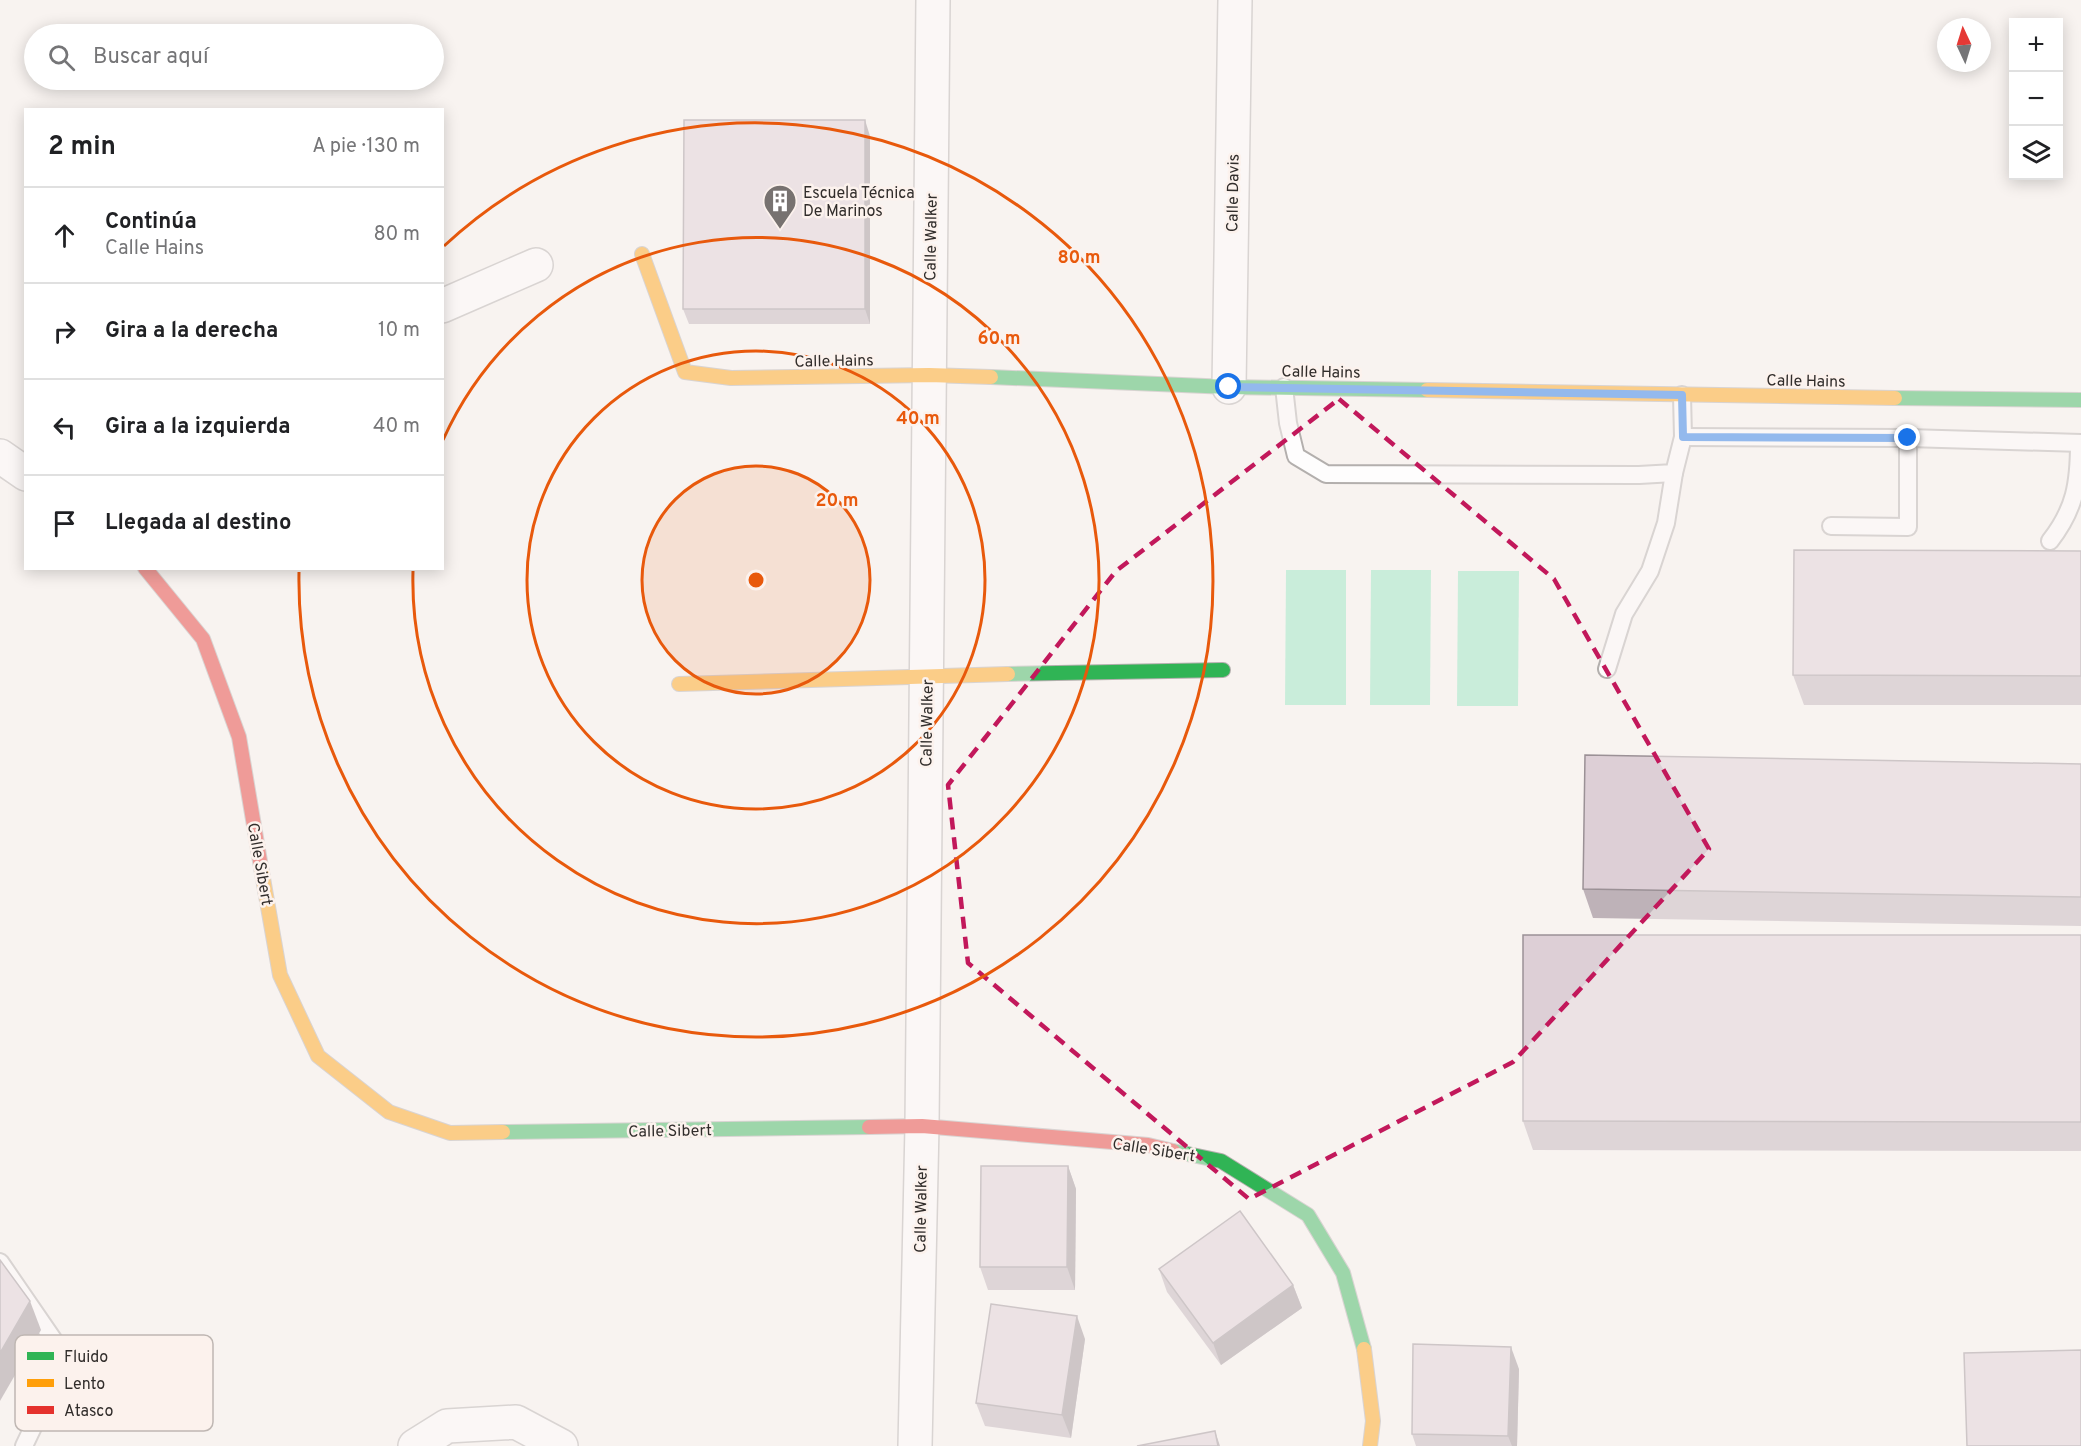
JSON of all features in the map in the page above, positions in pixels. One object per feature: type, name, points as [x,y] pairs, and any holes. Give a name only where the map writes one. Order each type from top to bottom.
[{"type":"street","name":"Calle Walker","points":[[915,1446],[922,1126],[933,0]]},
{"type":"street","name":"Calle Davis","points":[[1229,387],[1235,0]]},
{"type":"street","name":"Calle Hains","points":[[642,255],[685,372],[731,378],[929,375],[1229,387],[2081,400]]},
{"type":"street","points":[[444,305],[536,265]]},
{"type":"street","points":[[0,456],[24,473]]},
{"type":"street","name":"Calle Sibert","points":[[146,570],[203,639],[239,737],[280,975],[318,1056],[389,1112],[450,1133],[922,1126],[1148,1145],[1221,1161],[1308,1215],[1343,1273],[1365,1353],[1373,1420],[1370,1446]]},
{"type":"street","points":[[679,684],[926,675],[1223,670]]},
{"type":"street","points":[[416,1446],[447,1426],[516,1422],[561,1446]]},
{"type":"lane","points":[[1284,387],[1288,423],[1296,456],[1326,474],[1674,473]]},
{"type":"lane","points":[[1607,669],[1624,614],[1650,571],[1666,523],[1674,473],[1683,437],[1682,395]]},
{"type":"lane","points":[[1683,437],[1908,438],[2080,443],[2079,476],[2072,505],[2062,526],[2050,541]]},
{"type":"lane","points":[[1831,526],[1908,527],[1908,438]]},
{"type":"lane","points":[[0,1262],[50,1335]]},
{"type":"lane","points":[[24,1446],[31,1431]]},
{"type":"highlighted area","points":[[1339,399],[1554,579],[1709,849],[1513,1062],[1249,1199],[968,963],[948,785],[1116,571]]},
{"type":"green space","points":[[1286,570],[1346,570],[1346,705],[1285,705]]},
{"type":"green space","points":[[1371,570],[1431,570],[1430,705],[1370,705]]},
{"type":"green space","points":[[1458,571],[1519,571],[1518,706],[1457,706]]},
{"type":"building","name":"Escuela Técnica De Marinos","points":[[684,120],[865,120],[865,309],[683,309]]},
{"type":"building","points":[[1794,550],[2081,551],[2081,676],[1793,675]]},
{"type":"building","points":[[1585,755],[2081,764],[2081,897],[1583,889]]},
{"type":"building","points":[[1523,935],[2081,935],[2081,1122],[1523,1121]]},
{"type":"building","points":[[981,1166],[1068,1166],[1067,1267],[980,1267]]},
{"type":"building","points":[[1240,1211],[1293,1285],[1213,1343],[1159,1269]]},
{"type":"building","points":[[0,1260],[30,1301],[0,1353]]},
{"type":"building","points":[[991,1304],[1077,1316],[1062,1415],[976,1403]]},
{"type":"building","points":[[1413,1344],[1511,1347],[1508,1436],[1412,1434]]},
{"type":"building","points":[[2081,1350],[2081,1446],[1967,1446],[1964,1353]]},
{"type":"building","points":[[1215,1431],[1218,1446],[1137,1446]]},
{"type":"traffic: fast","points":[[991,377],[1229,387],[1427,390]]},
{"type":"traffic: fast","points":[[1895,398],[2081,400]]},
{"type":"traffic: fast","points":[[1008,674],[1223,670]]},
{"type":"traffic: fast","points":[[503,1132],[869,1127]]},
{"type":"traffic: fast","points":[[1173,1151],[1221,1161],[1308,1215],[1343,1273],[1364,1349]]},
{"type":"traffic: slow","points":[[642,254],[685,372],[731,378],[929,375],[991,377]]},
{"type":"traffic: slow","points":[[1427,390],[1895,398]]},
{"type":"traffic: slow","points":[[679,684],[1008,674]]},
{"type":"traffic: slow","points":[[261,867],[280,975],[318,1056],[389,1112],[450,1133],[503,1132]]},
{"type":"traffic: slow","points":[[1364,1349],[1373,1421],[1370,1446]]},
{"type":"traffic: jam","points":[[147,570],[203,639],[239,737],[261,867]]},
{"type":"traffic: jam","points":[[869,1127],[922,1126],[1148,1145],[1173,1151]]},
{"type":"place","name":"Escuela Técnica De Marinos","points":[[780,230]]},
{"type":"route","points":[[1229,387],[1682,395],[1683,437],[1908,438]]}]
